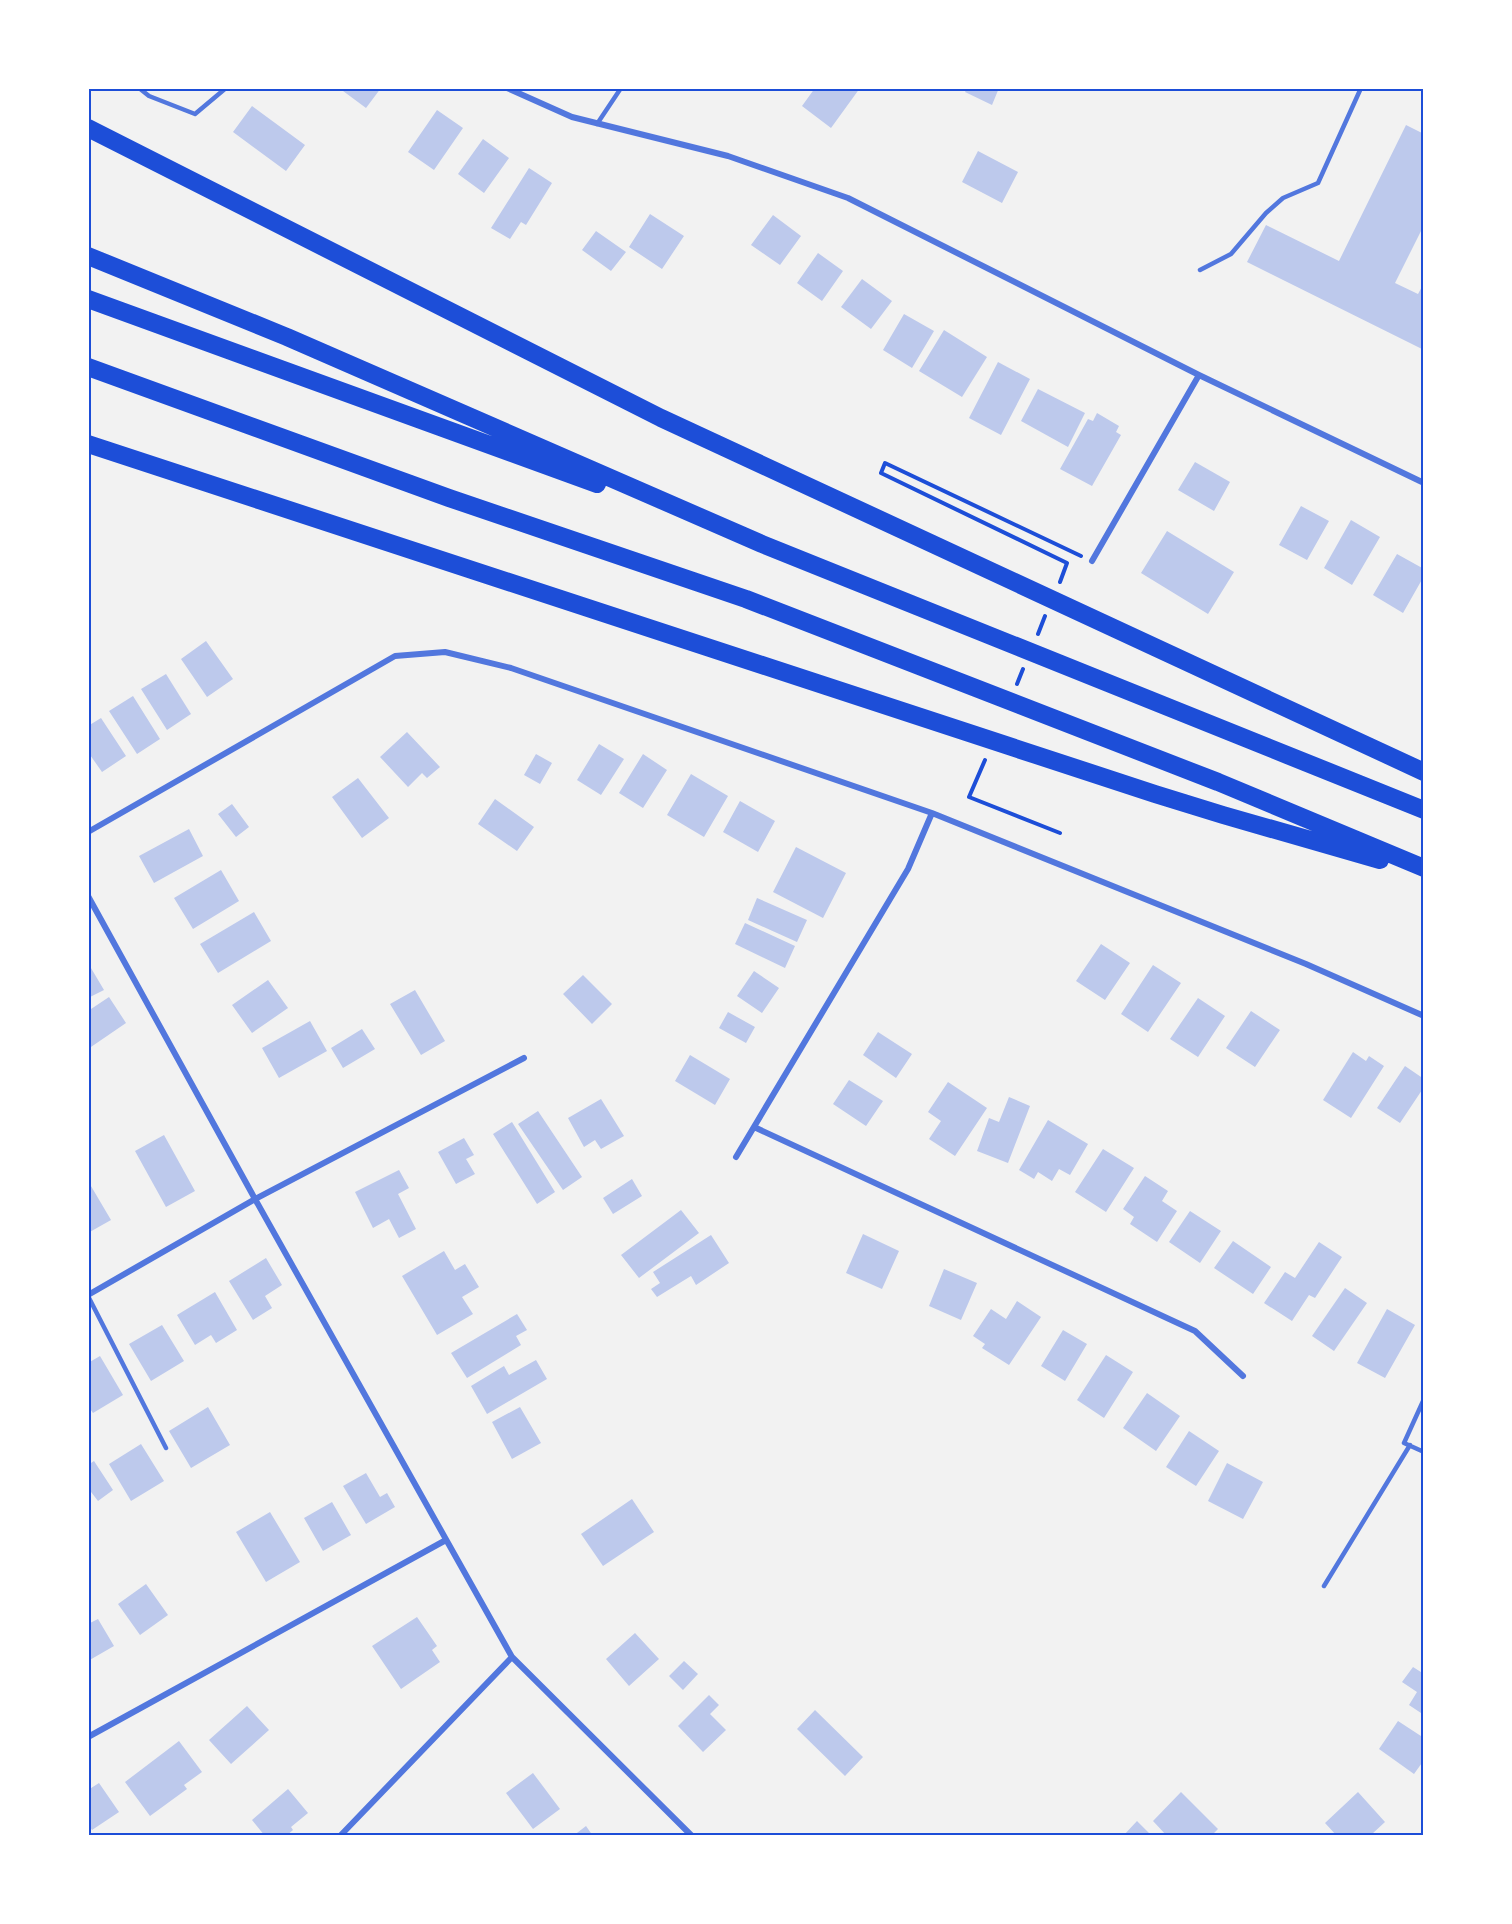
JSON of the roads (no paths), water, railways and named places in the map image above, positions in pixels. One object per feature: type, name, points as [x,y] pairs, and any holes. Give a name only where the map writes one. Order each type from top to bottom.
[{"type":"highway","points":[[88,128],[661,418],[1424,772]]},
{"type":"highway","points":[[88,256],[287,337],[762,544],[1424,810]]},
{"type":"highway","points":[[88,299],[762,544]]},
{"type":"highway","points":[[88,367],[449,498],[746,599],[1207,777],[1424,868]]},
{"type":"highway","points":[[88,444],[1166,798],[1424,873]]},
{"type":"street","points":[[507,88],[572,117],[728,156],[848,198],[1198,375],[1424,483]]},
{"type":"street","points":[[1092,561],[1198,375]]},
{"type":"street","points":[[88,832],[395,656],[445,652],[510,668],[932,813],[1306,964],[1424,1016]]},
{"type":"street","points":[[736,1157],[908,869],[932,813]]},
{"type":"street","points":[[88,896],[512,1657],[692,1836]]},
{"type":"street","points":[[88,1295],[255,1199],[524,1058]]},
{"type":"street","points":[[754,1127],[1195,1331],[1243,1376]]},
{"type":"street","points":[[88,1737],[446,1540]]},
{"type":"street","points":[[340,1836],[512,1657]]},
{"type":"lane","points":[[139,88],[149,96],[195,114],[226,88]]},
{"type":"lane","points":[[597,124],[621,88]]},
{"type":"lane","points":[[1200,270],[1232,254],[1266,213],[1283,198],[1318,183],[1361,88]]},
{"type":"lane","points":[[88,1295],[166,1448]]},
{"type":"lane","points":[[1424,1398],[1404,1443],[1424,1452]]},
{"type":"lane","points":[[1324,1586],[1410,1446]]}]
